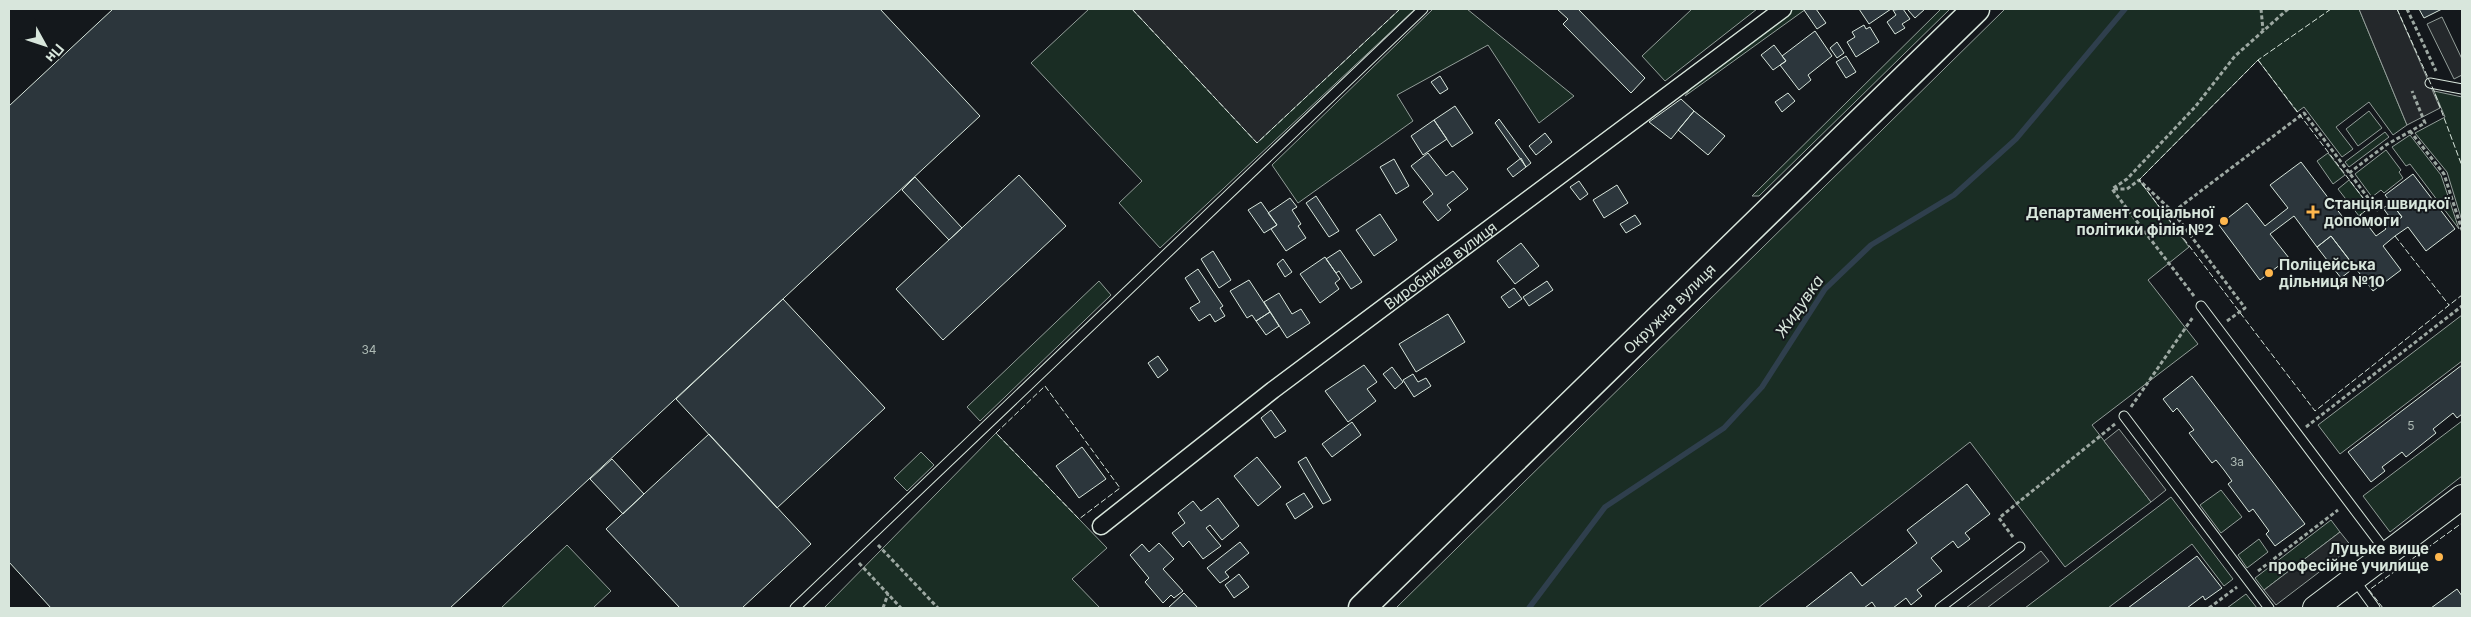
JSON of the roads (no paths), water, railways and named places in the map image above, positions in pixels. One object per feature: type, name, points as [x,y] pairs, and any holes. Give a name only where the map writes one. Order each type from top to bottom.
[{"type":"main road","name":"Окружна вулиця","points":[[1362,608],[1976,9]]},
{"type":"street","name":"Виробнича вулиця","points":[[1100,526],[1273,390],[1784,9]]},
{"type":"street","points":[[2315,608],[2462,497]]},
{"type":"lane","points":[[795,608],[1423,9]]},
{"type":"lane","points":[[2430,83],[2462,89]]},
{"type":"lane","points":[[2201,306],[2387,553]]},
{"type":"lane","points":[[2124,416],[2270,608]]},
{"type":"lane","points":[[1940,608],[2020,546]]},
{"type":"lane","points":[[2354,579],[2375,608]]},
{"type":"waterway","name":"Жидувка","points":[[1529,608],[1605,507],[1724,428],[1762,387],[1825,289],[1871,245],[1954,195],[2016,139],[2125,9]]},
{"type":"place","name":"Станція швидкої допомоги","points":[[2313,212]]},
{"type":"place","name":"Департамент соціальної політики філія №2","points":[[2224,221]]},
{"type":"place","name":"Поліцейська дільниця №10","points":[[2269,273]]},
{"type":"place","name":"Луцьке вище професійне училище","points":[[2439,557]]}]
